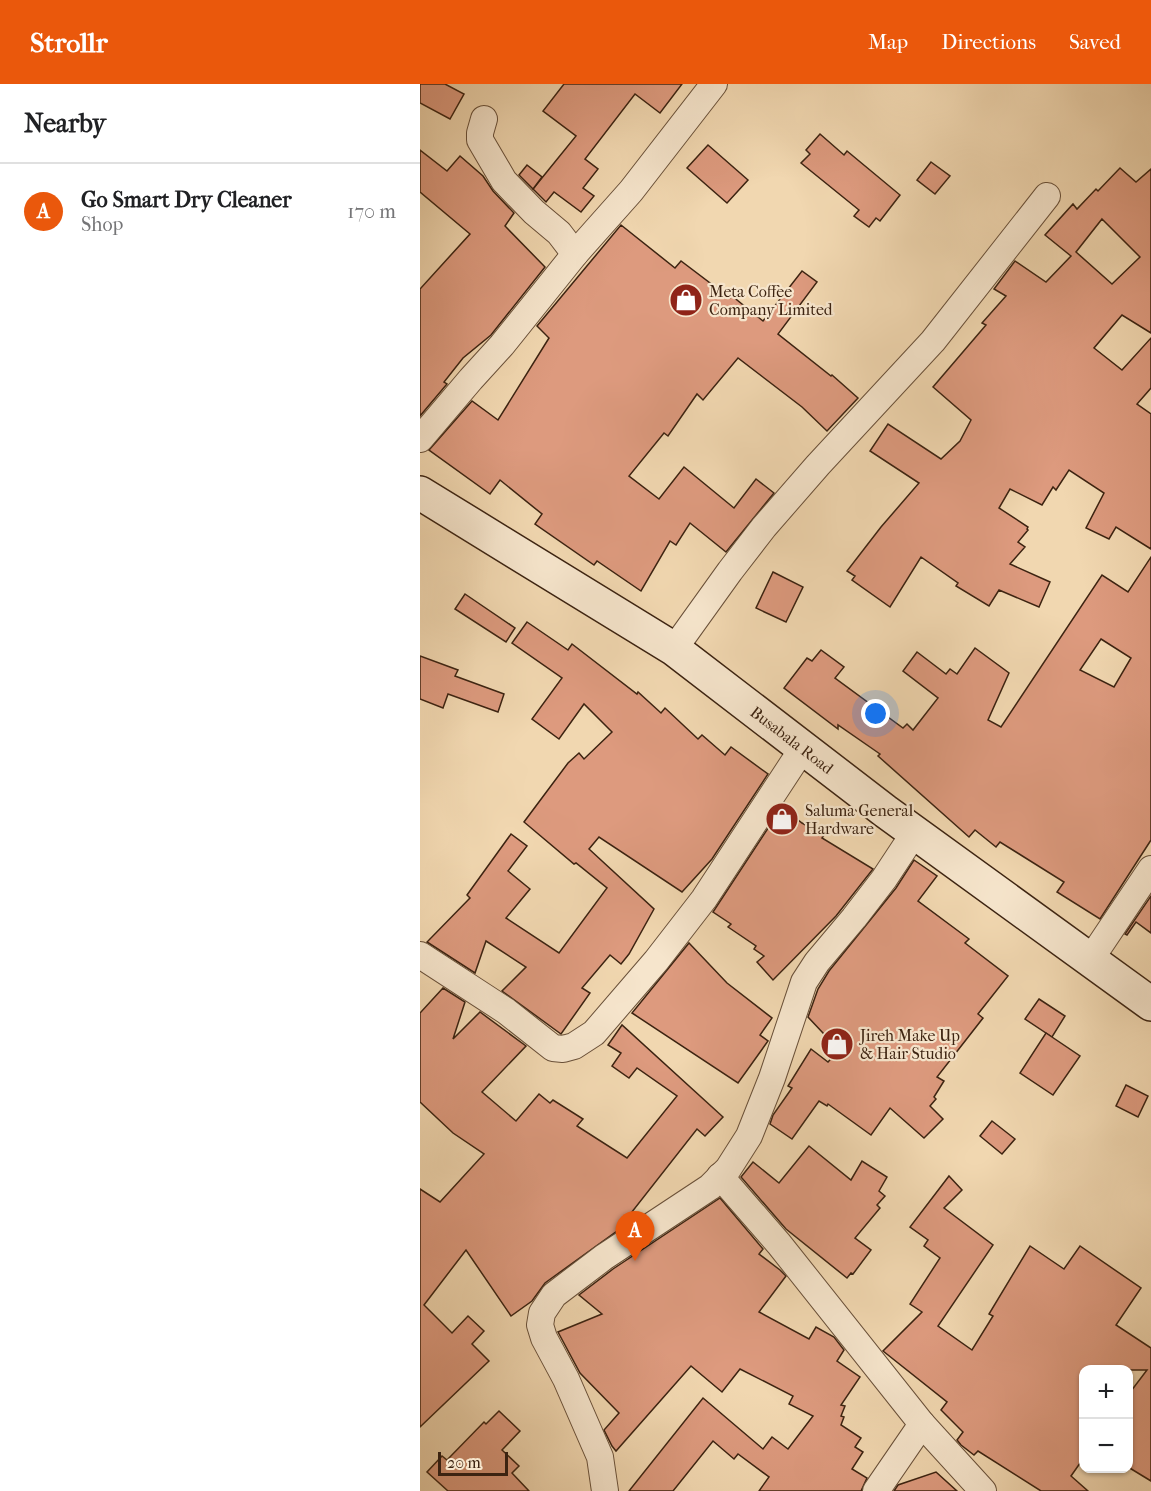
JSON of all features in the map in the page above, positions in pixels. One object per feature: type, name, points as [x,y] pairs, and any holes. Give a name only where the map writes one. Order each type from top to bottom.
[{"type":"street","points":[[420,439],[502,345],[575,254],[631,191],[714,84]]},
{"type":"street","points":[[484,119],[480,140],[504,181],[534,212],[559,233],[575,254]]},
{"type":"street","points":[[674,649],[764,526],[933,340],[1047,196]]},
{"type":"street","name":"Busabala Road","points":[[420,493],[674,649],[915,832],[1151,1004]]},
{"type":"street","points":[[420,955],[506,1011],[553,1048],[563,1049],[574,1046],[594,1033],[656,962],[704,899],[803,748]]},
{"type":"street","points":[[605,1491],[600,1457],[566,1379],[544,1338],[540,1325],[542,1313],[554,1295],[604,1257],[695,1197],[728,1169],[750,1136],[804,982],[817,962],[884,879],[915,832]]},
{"type":"street","points":[[1089,960],[1151,869]]},
{"type":"street","points":[[720,1176],[786,1252],[922,1424],[983,1491]]},
{"type":"street","points":[[876,1491],[922,1424]]},
{"type":"building","points":[[420,84],[445,84],[464,94],[450,119],[420,103]]},
{"type":"building","points":[[564,84],[682,84],[660,113],[635,94],[585,159],[598,169],[583,188],[594,196],[581,212],[554,192],[546,202],[533,189],[576,136],[543,111]]},
{"type":"building","points":[[820,134],[844,155],[847,151],[900,195],[880,221],[876,218],[869,227],[854,216],[859,210],[801,163],[810,154],[806,150]]},
{"type":"building","points":[[708,145],[748,180],[727,203],[687,168]]},
{"type":"building","points":[[420,150],[447,171],[460,156],[483,176],[493,191],[514,213],[505,226],[545,267],[491,335],[463,358],[444,382],[447,384],[420,416],[420,289],[470,234],[420,192]]},
{"type":"building","points":[[931,162],[950,176],[935,194],[917,180]]},
{"type":"building","points":[[527,165],[542,177],[533,189],[519,175]]},
{"type":"building","points":[[1120,168],[1136,182],[1151,169],[1151,333],[1122,315],[1094,348],[1122,370],[1151,338],[1151,388],[1137,404],[1151,414],[1151,549],[1116,527],[1109,539],[1086,528],[1104,493],[1069,470],[1056,490],[1053,487],[1042,505],[1010,489],[999,508],[1028,527],[1018,542],[1025,547],[1010,564],[1050,582],[1039,607],[999,590],[989,606],[956,586],[958,583],[921,557],[890,607],[852,580],[855,576],[847,571],[919,483],[870,451],[888,424],[941,459],[960,441],[971,420],[933,387],[986,325],[982,323],[1006,296],[994,289],[1015,261],[1046,282],[1071,256],[1045,235],[1073,204],[1077,209],[1096,189],[1098,191]],"holes":[[[1102,219],[1140,257],[1112,284],[1076,252]]]},
{"type":"building","points":[[621,225],[675,268],[681,261],[730,298],[732,296],[763,321],[802,271],[817,282],[778,334],[858,398],[827,431],[802,407],[738,358],[703,400],[697,394],[668,436],[664,433],[629,476],[659,499],[684,467],[734,508],[756,479],[774,493],[726,552],[690,523],[676,545],[670,541],[641,591],[597,561],[594,565],[535,524],[542,514],[500,480],[490,494],[429,450],[472,401],[498,420],[549,338],[537,326]]},
{"type":"building","points":[[1151,557],[1151,840],[1100,919],[1057,892],[1064,882],[1000,842],[996,847],[975,830],[969,837],[878,756],[880,754],[838,725],[838,729],[784,688],[807,658],[812,661],[821,650],[844,667],[835,678],[903,728],[907,724],[913,730],[938,698],[903,671],[917,652],[946,674],[950,669],[957,674],[975,648],[1009,673],[988,720],[1001,727],[1102,575],[1128,592]],"holes":[[[1101,639],[1131,658],[1114,687],[1080,670]]]},
{"type":"building","points":[[773,572],[803,587],[786,622],[756,608]]},
{"type":"building","points":[[465,594],[515,628],[506,642],[455,609]]},
{"type":"building","points":[[527,622],[568,650],[572,644],[637,694],[638,692],[661,713],[665,708],[698,739],[702,735],[725,755],[731,747],[768,774],[712,859],[682,892],[599,837],[589,849],[654,909],[621,964],[610,955],[582,988],[590,993],[561,1034],[502,991],[526,967],[486,941],[475,973],[427,942],[470,898],[467,895],[511,834],[527,846],[508,871],[530,889],[506,918],[559,953],[607,888],[524,822],[568,763],[579,753],[584,759],[612,732],[584,704],[559,739],[532,719],[562,678],[512,643]]},
{"type":"building","points":[[420,656],[458,670],[455,676],[504,694],[498,712],[448,694],[443,708],[420,699]]},
{"type":"building","points":[[782,807],[802,823],[824,835],[822,838],[873,869],[836,916],[773,980],[757,962],[764,956],[754,949],[756,946],[728,927],[731,924],[713,912]]},
{"type":"building","points":[[914,860],[937,876],[918,901],[969,939],[965,943],[1008,976],[978,1014],[983,1018],[937,1077],[944,1081],[934,1097],[936,1099],[930,1106],[943,1119],[924,1138],[890,1108],[871,1135],[828,1104],[827,1106],[819,1101],[792,1139],[770,1124],[773,1115],[792,1088],[788,1086],[811,1049],[828,1062],[839,1050],[808,1017],[818,989],[829,971],[896,888]]},
{"type":"building","points":[[1151,896],[1151,933],[1136,922],[1127,935],[1125,934]]},
{"type":"building","points":[[689,943],[727,983],[772,1018],[760,1035],[768,1041],[738,1083],[632,1013]]},
{"type":"building","points":[[443,988],[465,1002],[453,1039],[480,1012],[526,1046],[482,1092],[516,1121],[539,1094],[550,1103],[553,1100],[583,1119],[577,1126],[627,1158],[677,1096],[637,1068],[629,1078],[612,1066],[621,1053],[608,1045],[622,1025],[723,1117],[705,1136],[697,1129],[617,1231],[545,1283],[532,1301],[511,1316],[466,1250],[424,1305],[452,1333],[468,1316],[484,1331],[472,1344],[489,1361],[420,1427],[420,1189],[440,1202],[484,1154],[453,1133],[420,1102],[420,1013]]},
{"type":"building","points":[[1039,999],[1065,1016],[1052,1037],[1025,1019]]},
{"type":"building","points":[[1046,1033],[1080,1056],[1053,1095],[1020,1073]]},
{"type":"building","points":[[1126,1085],[1148,1096],[1138,1117],[1116,1106]]},
{"type":"building","points":[[992,1121],[1015,1139],[1002,1154],[980,1136]]},
{"type":"building","points":[[809,1146],[851,1180],[862,1161],[887,1177],[879,1191],[885,1196],[877,1205],[880,1208],[855,1238],[871,1250],[853,1274],[851,1273],[847,1278],[786,1229],[741,1177],[753,1162],[779,1183]]},
{"type":"building","points":[[949,1176],[962,1190],[944,1208],[993,1245],[938,1326],[972,1350],[993,1316],[989,1314],[1030,1246],[1064,1269],[1080,1246],[1141,1288],[1116,1325],[1151,1348],[1151,1481],[1133,1470],[1133,1388],[1147,1370],[1133,1370],[1133,1365],[1079,1365],[1079,1465],[1071,1476],[1088,1491],[1041,1491],[978,1451],[974,1455],[961,1445],[957,1440],[963,1432],[941,1410],[947,1402],[883,1351],[922,1312],[910,1304],[940,1258],[924,1246],[928,1240],[910,1227]]},
{"type":"building","points":[[720,1198],[763,1249],[759,1254],[786,1276],[759,1312],[809,1339],[816,1327],[834,1337],[844,1350],[837,1361],[860,1377],[841,1405],[845,1406],[841,1416],[844,1417],[841,1425],[861,1438],[855,1447],[863,1452],[852,1469],[867,1478],[861,1491],[759,1491],[769,1477],[738,1454],[734,1459],[713,1441],[673,1491],[629,1491],[703,1398],[763,1449],[772,1437],[788,1449],[813,1416],[789,1404],[793,1396],[740,1369],[722,1392],[691,1366],[616,1451],[604,1430],[619,1413],[580,1373],[558,1332],[602,1314],[579,1295],[613,1269]]},
{"type":"building","points":[[499,1411],[520,1431],[502,1450],[519,1466],[512,1473],[529,1491],[448,1491],[427,1472],[442,1456],[447,1460],[484,1422],[486,1424]]},
{"type":"building","points":[[936,1472],[957,1491],[894,1491],[898,1485]]},
{"type":"place","name":"Meta Coffee Company Limited","points":[[686,300]]},
{"type":"place","name":"Saluma General Hardware","points":[[782,819]]},
{"type":"place","name":"Jireh Make Up & Hair Studio","points":[[837,1044]]},
{"type":"place","name":"Go Smart Dry Cleaner","points":[[635,1261]]}]
